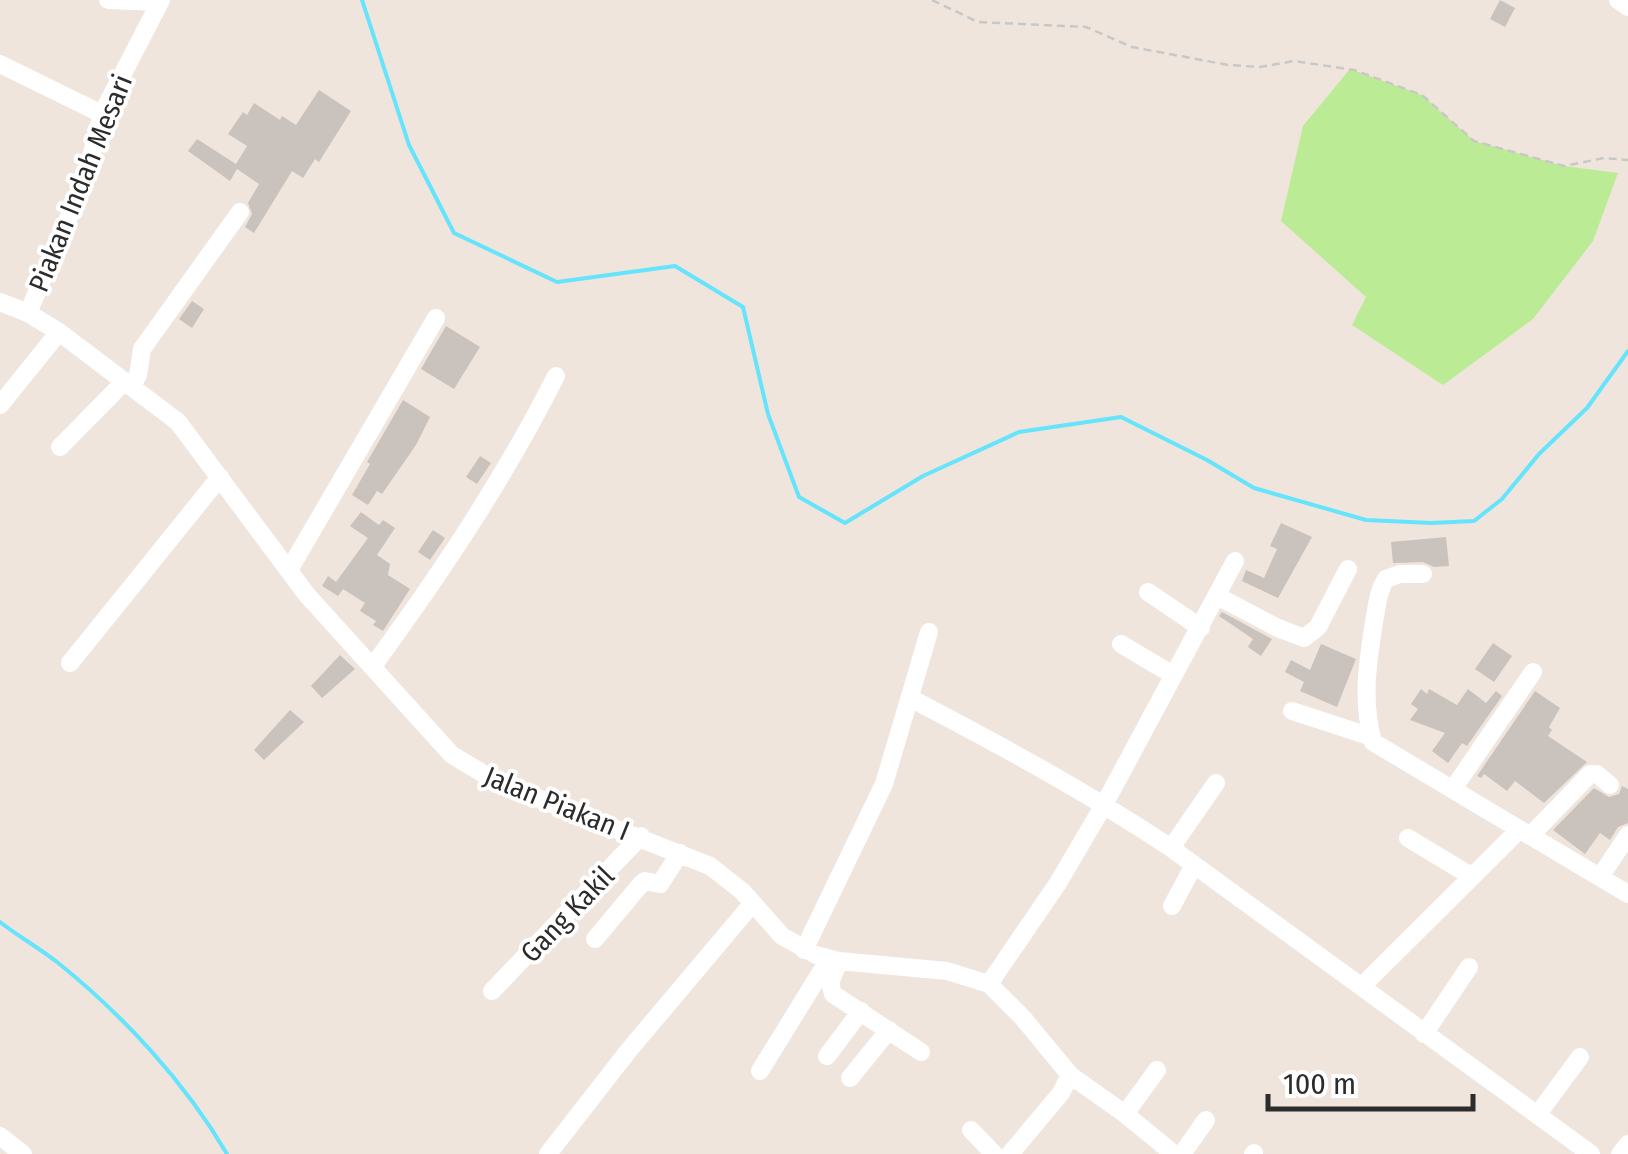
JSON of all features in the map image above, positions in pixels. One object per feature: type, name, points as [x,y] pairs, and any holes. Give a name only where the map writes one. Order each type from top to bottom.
[{"type":"street","points":[[108,0],[161,1]]},
{"type":"street","points":[[1618,0],[1628,7]]},
{"type":"street","name":"Piakan Indah Mesari","points":[[28,313],[86,178],[102,114],[161,1]]},
{"type":"street","points":[[0,64],[102,114]]},
{"type":"street","points":[[60,447],[138,375],[142,348],[240,212]]},
{"type":"street","name":"Jalan Piakan I","points":[[0,302],[59,332],[178,422],[289,570],[430,732],[470,768],[710,866],[742,891],[782,936],[804,950],[834,960],[946,971],[990,984]]},
{"type":"street","points":[[289,570],[436,318]]},
{"type":"street","points":[[0,405],[59,332]]},
{"type":"street","points":[[373,666],[518,452],[556,376]]},
{"type":"street","points":[[70,663],[220,477]]},
{"type":"street","points":[[1174,1154],[1070,1075],[990,984],[1058,883],[1105,803],[1235,561]]},
{"type":"street","points":[[1218,596],[1304,638],[1318,627],[1348,568]]},
{"type":"street","points":[[1423,574],[1386,578],[1377,606],[1366,669],[1366,712],[1376,745],[1628,894]]},
{"type":"street","points":[[1148,592],[1202,628]]},
{"type":"street","points":[[804,950],[884,784],[929,632]]},
{"type":"street","points":[[1121,644],[1173,674]]},
{"type":"street","points":[[1453,789],[1534,672]]},
{"type":"street","points":[[910,698],[1105,803],[1591,1154]]},
{"type":"street","points":[[1292,711],[1372,737]]},
{"type":"street","points":[[1362,986],[1471,876],[1590,774],[1597,774],[1610,784]]},
{"type":"street","points":[[1172,848],[1216,783]]},
{"type":"street","points":[[1600,878],[1628,835]]},
{"type":"street","name":"Gang Kakil","points":[[492,991],[641,836]]},
{"type":"street","points":[[1408,838],[1471,876]]},
{"type":"street","points":[[594,939],[641,884],[662,882],[680,853]]},
{"type":"street","points":[[1172,906],[1194,864]]},
{"type":"street","points":[[548,1154],[628,1050],[752,904]]},
{"type":"street","points":[[834,960],[830,990],[921,1052]]},
{"type":"street","points":[[760,1072],[834,960]]},
{"type":"street","points":[[1424,1034],[1470,966]]},
{"type":"street","points":[[828,1056],[861,1011]]},
{"type":"street","points":[[850,1078],[890,1030]]},
{"type":"street","points":[[1538,1114],[1580,1057]]},
{"type":"street","points":[[1125,1114],[1157,1070]]},
{"type":"street","points":[[1010,1154],[1061,1093],[1070,1075]]},
{"type":"street","points":[[1182,1154],[1206,1120]]},
{"type":"street","points":[[971,1130],[994,1154]]},
{"type":"street","points":[[0,1136],[23,1154]]},
{"type":"street","points":[[1620,1154],[1628,1144]]},
{"type":"path","points":[[932,0],[978,22],[1086,26],[1132,47],[1228,66],[1260,67],[1294,61],[1354,70],[1422,95],[1474,141],[1564,166],[1604,158],[1628,160]]},
{"type":"green space","points":[[1350,69],[1422,95],[1474,141],[1564,166],[1618,173],[1593,241],[1533,319],[1443,385],[1352,325],[1366,297],[1281,221],[1303,126]]},
{"type":"building","points":[[1500,0],[1515,8],[1505,27],[1490,19]]},
{"type":"building","points":[[319,90],[351,111],[319,162],[315,159],[303,178],[292,171],[254,233],[245,227],[252,214],[248,203],[259,184],[237,169],[230,181],[188,151],[197,139],[236,164],[247,146],[228,134],[243,112],[247,115],[254,103],[296,125]]},
{"type":"building","points":[[192,301],[204,309],[192,328],[179,319]]},
{"type":"building","points":[[446,326],[480,347],[454,389],[421,369]]},
{"type":"building","points":[[403,400],[430,417],[382,494],[377,491],[368,505],[352,495]]},
{"type":"building","points":[[480,456],[491,463],[477,484],[466,477]]},
{"type":"building","points":[[361,512],[379,525],[383,520],[395,528],[377,555],[390,564],[388,575],[410,589],[383,631],[360,611],[365,603],[343,589],[338,596],[322,586],[328,576],[336,582],[368,538],[350,526]]},
{"type":"building","points":[[1281,523],[1312,537],[1278,598],[1242,581],[1246,570],[1264,578],[1277,549],[1270,546]]},
{"type":"building","points":[[433,530],[445,538],[430,560],[418,552]]},
{"type":"building","points":[[1446,537],[1449,566],[1393,563],[1391,542]]},
{"type":"building","points":[[1222,612],[1272,639],[1261,656],[1248,647],[1253,639],[1219,616]]},
{"type":"building","points":[[1493,643],[1512,656],[1494,682],[1475,669]]},
{"type":"building","points":[[1321,644],[1356,659],[1337,707],[1300,691],[1304,682],[1285,672],[1291,660],[1310,670]]},
{"type":"building","points":[[340,655],[355,669],[322,698],[311,686]]},
{"type":"building","points":[[1421,689],[1427,694],[1429,689],[1457,705],[1468,689],[1486,703],[1496,691],[1502,696],[1467,746],[1462,743],[1448,763],[1432,751],[1445,733],[1410,720],[1418,709],[1411,704]]},
{"type":"building","points":[[1535,691],[1560,708],[1548,736],[1587,762],[1544,803],[1515,781],[1507,791],[1484,774],[1481,778],[1477,776]]},
{"type":"building","points":[[290,710],[304,722],[264,760],[254,750]]},
{"type":"building","points":[[1622,786],[1628,789],[1628,823],[1618,827],[1610,840],[1600,833],[1585,854],[1553,830],[1594,788],[1609,797],[1619,794]]},
{"type":"waterway","points":[[362,0],[409,145],[454,233],[557,282],[675,266],[743,307],[768,414],[799,497],[845,523],[923,476],[1019,432],[1121,417],[1254,488],[1366,520],[1474,521],[1502,499],[1539,454],[1587,408],[1628,351]]},
{"type":"waterway","points":[[0,922],[57,962],[129,1027],[192,1101],[227,1154]]}]
